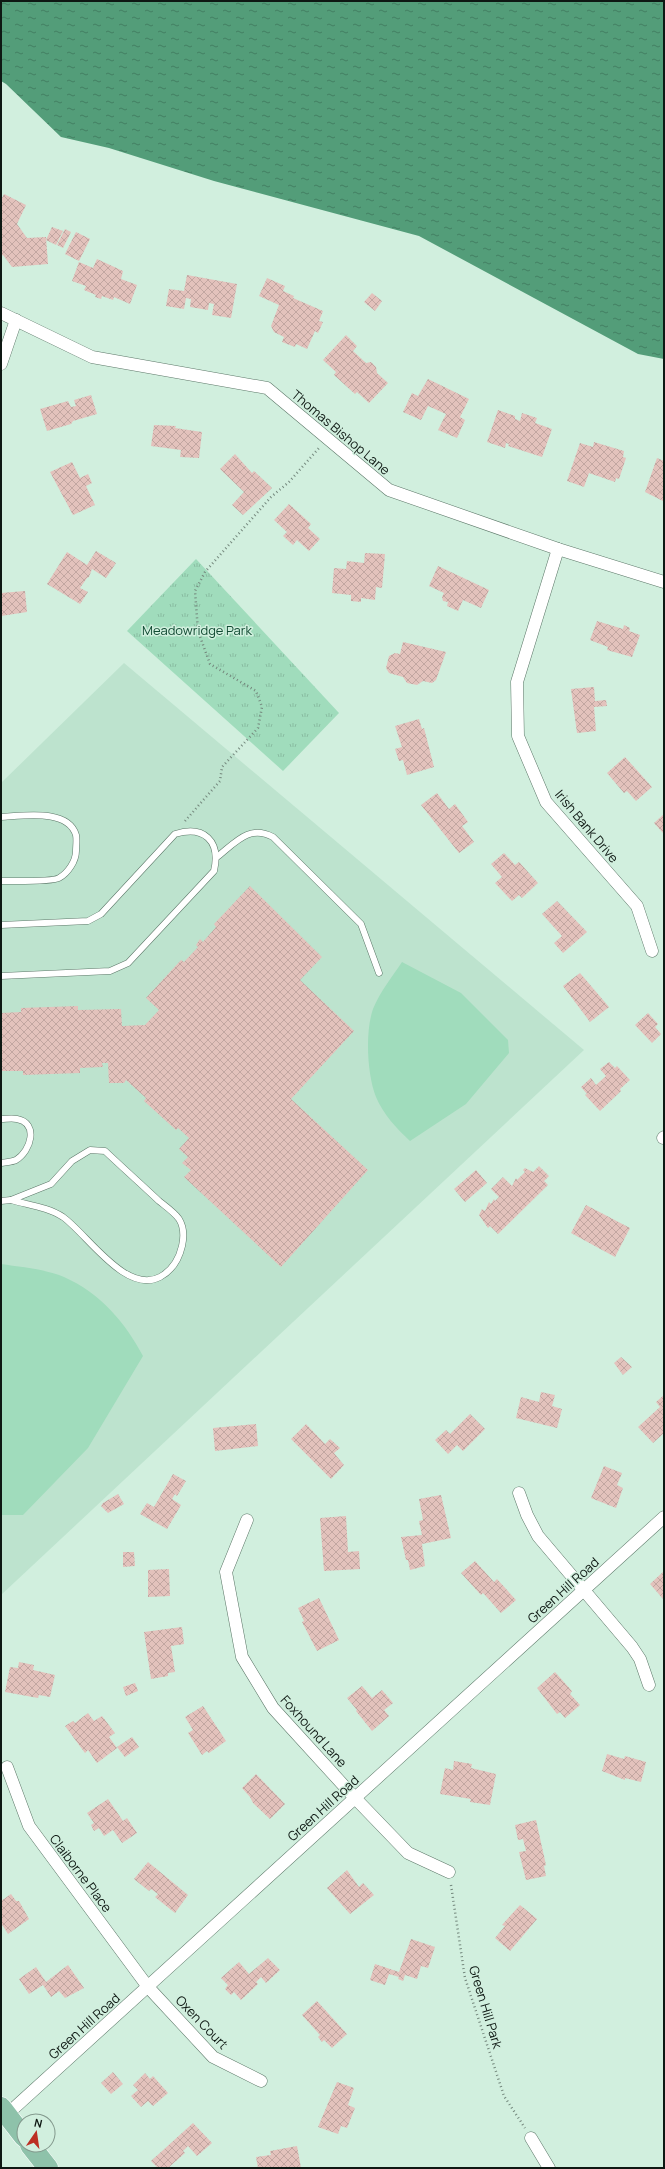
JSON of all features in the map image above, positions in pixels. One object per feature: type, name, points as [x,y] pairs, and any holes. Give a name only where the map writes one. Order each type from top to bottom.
[{"type":"main road","points":[[3,2114],[16,2128]]},
{"type":"main road","points":[[36,2153],[48,2168]]},
{"type":"street","name":"Thomas Bishop Lane","points":[[1,313],[92,357],[267,388],[389,490],[558,549],[664,582]]},
{"type":"street","points":[[1,364],[16,320]]},
{"type":"street","name":"Irish Bank Drive","points":[[558,549],[517,682],[518,736],[546,802],[637,906],[652,951]]},
{"type":"street","points":[[519,1493],[527,1516],[538,1536],[632,1646],[640,1659],[649,1685]]},
{"type":"street","name":"Green Hill Road","points":[[3,2114],[148,1987],[664,1517]]},
{"type":"street","name":"Foxhound Lane","points":[[246,1520],[226,1572],[242,1657],[273,1708],[356,1798],[408,1852],[449,1872]]},
{"type":"street","name":"Claiborne Place","points":[[7,1767],[29,1826],[148,1987]]},
{"type":"street","name":"Oxen Court","points":[[148,1987],[213,2057],[261,2082]]},
{"type":"street","points":[[531,2138],[549,2168]]},
{"type":"lane","points":[[1,817],[39,814],[60,820],[70,826],[76,835],[76,855],[71,868],[58,879],[1,881]]},
{"type":"lane","points":[[1,925],[88,921],[101,914],[175,834],[184,831],[197,833],[208,838],[215,846],[218,857],[214,871],[128,963],[110,971],[1,976]]},
{"type":"lane","points":[[218,857],[248,833],[266,833],[273,837],[361,924],[379,973]]},
{"type":"lane","points":[[1,1119],[17,1119],[26,1124],[31,1132],[30,1141],[16,1160],[1,1163]]},
{"type":"lane","points":[[1,1201],[11,1200],[51,1184],[72,1161],[83,1153],[90,1150],[105,1151],[178,1218],[184,1238],[181,1253],[174,1266],[156,1279],[145,1280],[133,1278],[120,1271],[63,1217],[51,1211],[11,1200]]},
{"type":"path","points":[[175,834],[220,781],[222,767],[258,728],[262,707],[256,691],[210,664],[198,632],[195,591],[205,572],[271,497],[289,482],[319,448],[329,440]]},
{"type":"path","name":"Green Hill Park","points":[[449,1872],[465,1978],[504,2096],[531,2138]]},
{"type":"shaded area","points":[[124,663],[584,1050],[1,1595],[1,783]]},
{"type":"green space","name":"Meadowridge Park","points":[[196,559],[339,713],[283,771],[127,631]]},
{"type":"green space","points":[[402,962],[461,993],[508,1040],[509,1053],[466,1104],[410,1141],[391,1121],[382,1109],[376,1097],[371,1077],[368,1053],[370,1018],[373,1009]]},
{"type":"green space","points":[[1,1264],[57,1274],[89,1291],[120,1320],[143,1356],[88,1448],[23,1515],[1,1515]]},
{"type":"water","points":[[1,1],[664,1],[664,359],[638,354],[419,236],[214,181],[109,148],[61,137],[6,84],[1,81]]},
{"type":"building","points":[[4,194],[26,205],[17,224],[27,238],[46,237],[48,264],[12,267],[3,255],[1,256],[1,200]]},
{"type":"building","points":[[52,227],[63,231],[56,245],[46,240]]},
{"type":"building","points":[[65,229],[71,232],[63,248],[57,245]]},
{"type":"building","points":[[76,232],[90,239],[79,261],[65,254]]},
{"type":"building","points":[[97,259],[123,271],[121,279],[137,285],[130,304],[114,297],[113,300],[102,296],[101,299],[95,297],[96,295],[84,290],[86,286],[72,281],[79,262],[93,268]]},
{"type":"building","points":[[187,275],[237,284],[231,318],[212,315],[214,304],[209,303],[208,310],[190,307],[191,299],[186,298],[184,309],[166,306],[169,289],[184,291]]},
{"type":"building","points":[[267,278],[285,286],[283,291],[294,296],[293,298],[323,311],[319,321],[323,322],[318,333],[315,331],[307,349],[296,344],[295,347],[282,342],[284,337],[274,332],[271,326],[279,305],[259,296]]},
{"type":"building","points":[[372,293],[382,301],[375,311],[364,302]]},
{"type":"building","points":[[346,335],[357,346],[353,351],[366,363],[371,362],[376,367],[377,373],[388,383],[369,403],[357,392],[355,394],[334,375],[336,372],[323,360]]},
{"type":"building","points":[[428,379],[469,399],[460,417],[465,420],[457,438],[438,430],[446,414],[428,406],[421,420],[403,412],[412,393],[418,396]]},
{"type":"building","points":[[91,395],[97,414],[47,431],[40,409],[68,401],[71,407],[76,406],[74,400]]},
{"type":"building","points":[[498,410],[515,416],[515,419],[520,421],[522,413],[537,418],[535,423],[552,429],[542,457],[508,446],[509,444],[506,443],[505,448],[487,442]]},
{"type":"building","points":[[154,425],[176,426],[175,428],[202,432],[199,458],[180,457],[181,450],[151,446]]},
{"type":"building","points":[[594,442],[624,451],[623,457],[626,458],[619,479],[616,478],[615,482],[589,473],[584,487],[567,481],[580,443],[593,447]]},
{"type":"building","points":[[235,454],[252,473],[254,471],[272,488],[243,515],[232,505],[244,492],[220,469]]},
{"type":"building","points":[[657,458],[664,461],[663,501],[645,492]]},
{"type":"building","points":[[72,462],[80,478],[88,474],[92,483],[86,486],[95,505],[73,515],[50,472]]},
{"type":"building","points":[[289,504],[311,524],[308,528],[320,539],[309,551],[297,540],[293,545],[283,536],[287,532],[274,520]]},
{"type":"building","points":[[96,551],[116,563],[106,578],[92,569],[89,577],[80,588],[88,592],[80,604],[47,584],[67,552],[87,565]]},
{"type":"building","points":[[365,553],[385,554],[382,588],[376,587],[375,600],[361,598],[361,602],[351,601],[351,595],[332,593],[334,568],[346,569],[347,561],[364,563]]},
{"type":"building","points":[[438,566],[489,590],[481,608],[463,600],[458,611],[447,606],[448,602],[443,601],[442,597],[444,593],[429,586]]},
{"type":"building","points":[[25,591],[27,612],[1,616],[1,593]]},
{"type":"building","points":[[597,621],[623,629],[624,625],[630,628],[629,631],[640,635],[632,657],[607,650],[608,647],[590,640]]},
{"type":"building","points":[[403,642],[446,652],[436,680],[432,683],[423,681],[417,685],[407,683],[403,677],[389,673],[386,668],[389,656],[395,653],[400,654]]},
{"type":"building","points":[[594,687],[595,701],[606,700],[607,706],[594,707],[596,731],[577,733],[571,689]]},
{"type":"building","points":[[419,719],[422,729],[424,728],[434,767],[407,775],[403,760],[399,761],[395,749],[402,747],[395,726]]},
{"type":"building","points":[[625,757],[652,787],[636,801],[627,791],[624,793],[607,773]]},
{"type":"building","points":[[437,793],[449,809],[455,804],[468,822],[462,826],[474,842],[459,853],[421,805]]},
{"type":"building","points":[[664,814],[664,832],[663,833],[654,823]]},
{"type":"building","points":[[504,853],[515,865],[519,862],[538,883],[522,898],[519,895],[512,901],[495,883],[502,877],[491,864]]},
{"type":"building","points":[[250,886],[322,957],[300,980],[354,1031],[291,1099],[368,1170],[281,1267],[184,1177],[191,1170],[182,1163],[188,1157],[179,1149],[189,1138],[178,1128],[176,1130],[144,1101],[146,1098],[126,1080],[124,1083],[109,1083],[108,1063],[102,1063],[103,1067],[80,1068],[80,1073],[23,1075],[23,1071],[1,1071],[1,1013],[21,1012],[21,1008],[78,1006],[78,1010],[121,1009],[122,1026],[145,1025],[159,1010],[146,998],[181,960],[184,962],[198,947],[196,945],[200,939],[203,942],[216,927],[214,924]]},
{"type":"building","points":[[557,901],[587,932],[563,953],[554,943],[562,936],[542,914]]},
{"type":"building","points":[[580,973],[609,1007],[590,1022],[563,986]]},
{"type":"building","points":[[648,1013],[658,1024],[655,1027],[661,1034],[652,1043],[635,1025]]},
{"type":"building","points":[[609,1062],[615,1068],[617,1066],[630,1080],[600,1111],[585,1095],[587,1094],[581,1087],[591,1078],[596,1085],[606,1076],[600,1069]]},
{"type":"building","points":[[539,1166],[549,1176],[544,1181],[548,1185],[498,1234],[490,1226],[488,1228],[479,1215],[482,1209],[485,1211],[489,1202],[491,1204],[494,1199],[495,1201],[499,1197],[491,1189],[503,1177],[512,1186],[516,1178],[517,1180],[525,1172],[523,1170],[525,1168],[533,1172]]},
{"type":"building","points":[[476,1170],[487,1183],[465,1202],[454,1189]]},
{"type":"building","points":[[586,1205],[630,1228],[615,1257],[571,1233]]},
{"type":"building","points":[[621,1357],[632,1367],[623,1375],[614,1363]]},
{"type":"building","points":[[541,1392],[555,1395],[552,1406],[562,1409],[557,1428],[516,1418],[521,1397],[539,1402]]},
{"type":"building","points":[[664,1395],[664,1433],[653,1443],[638,1427],[660,1407],[656,1402]]},
{"type":"building","points":[[470,1414],[485,1429],[463,1451],[457,1445],[448,1454],[435,1440],[446,1430],[450,1434]]},
{"type":"building","points":[[256,1424],[258,1446],[215,1451],[213,1428]]},
{"type":"building","points":[[306,1424],[325,1444],[330,1439],[340,1448],[334,1453],[344,1465],[331,1479],[291,1439]]},
{"type":"building","points":[[604,1466],[622,1473],[617,1485],[623,1488],[616,1508],[591,1498]]},
{"type":"building","points":[[173,1474],[186,1481],[177,1496],[175,1494],[172,1499],[181,1505],[167,1529],[140,1514],[147,1503],[154,1507]]},
{"type":"building","points":[[118,1494],[124,1504],[108,1513],[101,1506],[103,1503]]},
{"type":"building","points":[[441,1495],[451,1538],[422,1544],[425,1566],[410,1570],[408,1560],[406,1560],[401,1537],[422,1535],[419,1521],[423,1520],[419,1499]]},
{"type":"building","points":[[346,1516],[348,1552],[359,1551],[360,1569],[324,1571],[320,1518]]},
{"type":"building","points":[[123,1552],[134,1552],[135,1566],[123,1567]]},
{"type":"building","points":[[475,1561],[494,1582],[497,1579],[516,1600],[501,1613],[483,1593],[481,1595],[461,1573]]},
{"type":"building","points":[[169,1569],[170,1596],[148,1597],[148,1570]]},
{"type":"building","points":[[664,1571],[664,1600],[650,1584]]},
{"type":"building","points":[[319,1598],[339,1640],[317,1651],[302,1622],[304,1621],[298,1608]]},
{"type":"building","points":[[182,1627],[184,1644],[171,1646],[175,1672],[168,1673],[168,1676],[151,1679],[144,1632]]},
{"type":"building","points":[[19,1662],[34,1665],[33,1670],[55,1675],[50,1697],[39,1695],[38,1698],[5,1692],[10,1667],[18,1668]]},
{"type":"building","points":[[555,1672],[572,1691],[570,1694],[580,1705],[565,1718],[560,1712],[557,1714],[537,1688]]},
{"type":"building","points":[[135,1683],[138,1691],[126,1696],[123,1687]]},
{"type":"building","points":[[362,1686],[372,1698],[382,1690],[393,1703],[384,1710],[389,1716],[372,1731],[347,1698]]},
{"type":"building","points":[[203,1706],[226,1741],[209,1753],[207,1751],[202,1755],[188,1733],[193,1730],[185,1717]]},
{"type":"building","points":[[88,1713],[94,1721],[102,1716],[115,1733],[109,1737],[117,1748],[97,1763],[88,1750],[85,1753],[65,1726],[73,1721],[75,1723]]},
{"type":"building","points":[[132,1737],[139,1747],[125,1757],[117,1747]]},
{"type":"building","points":[[607,1754],[624,1759],[625,1756],[646,1762],[641,1782],[625,1778],[625,1780],[602,1771]]},
{"type":"building","points":[[454,1761],[472,1764],[471,1768],[496,1774],[490,1805],[470,1802],[471,1799],[440,1794],[445,1768],[453,1770]]},
{"type":"building","points":[[256,1774],[285,1804],[270,1819],[253,1803],[242,1788]]},
{"type":"building","points":[[108,1799],[123,1821],[127,1818],[137,1833],[122,1843],[113,1830],[104,1836],[99,1828],[94,1831],[91,1825],[94,1823],[87,1813]]},
{"type":"building","points":[[536,1820],[546,1865],[544,1866],[546,1876],[526,1880],[519,1852],[526,1851],[523,1839],[518,1840],[515,1825]]},
{"type":"building","points":[[148,1862],[188,1895],[175,1913],[155,1897],[158,1894],[151,1889],[149,1891],[134,1879]]},
{"type":"building","points":[[347,1870],[359,1887],[363,1883],[374,1895],[350,1914],[327,1888]]},
{"type":"building","points":[[11,1894],[16,1901],[19,1901],[29,1919],[8,1934],[1,1923],[1,1901]]},
{"type":"building","points":[[520,1905],[537,1919],[510,1951],[495,1938],[505,1926],[502,1925]]},
{"type":"building","points":[[411,1939],[435,1947],[428,1968],[421,1966],[417,1979],[405,1975],[403,1981],[398,1979],[399,1977],[389,1974],[385,1985],[370,1980],[375,1964],[399,1972]]},
{"type":"building","points":[[268,1958],[280,1970],[266,1983],[261,1977],[256,1982],[258,1984],[241,2000],[234,1992],[231,1995],[225,1989],[228,1985],[221,1978],[239,1962],[249,1974]]},
{"type":"building","points":[[68,1965],[84,1988],[65,1998],[59,1991],[51,1997],[43,1985],[29,1994],[19,1979],[36,1967],[46,1982]]},
{"type":"building","points":[[317,2001],[347,2034],[332,2048],[324,2040],[322,2042],[318,2037],[320,2035],[302,2015]]},
{"type":"building","points":[[113,2072],[123,2084],[111,2094],[101,2083]]},
{"type":"building","points":[[145,2073],[150,2079],[153,2076],[168,2093],[153,2106],[148,2101],[141,2107],[131,2096],[138,2090],[133,2085]]},
{"type":"building","points":[[337,2082],[354,2088],[348,2105],[355,2108],[347,2128],[341,2126],[338,2134],[318,2127]]},
{"type":"building","points":[[193,2123],[212,2143],[197,2156],[188,2146],[183,2151],[185,2153],[168,2168],[158,2168],[151,2161]]},
{"type":"building","points":[[297,2146],[301,2168],[258,2168],[256,2157],[271,2155],[270,2151]]}]
